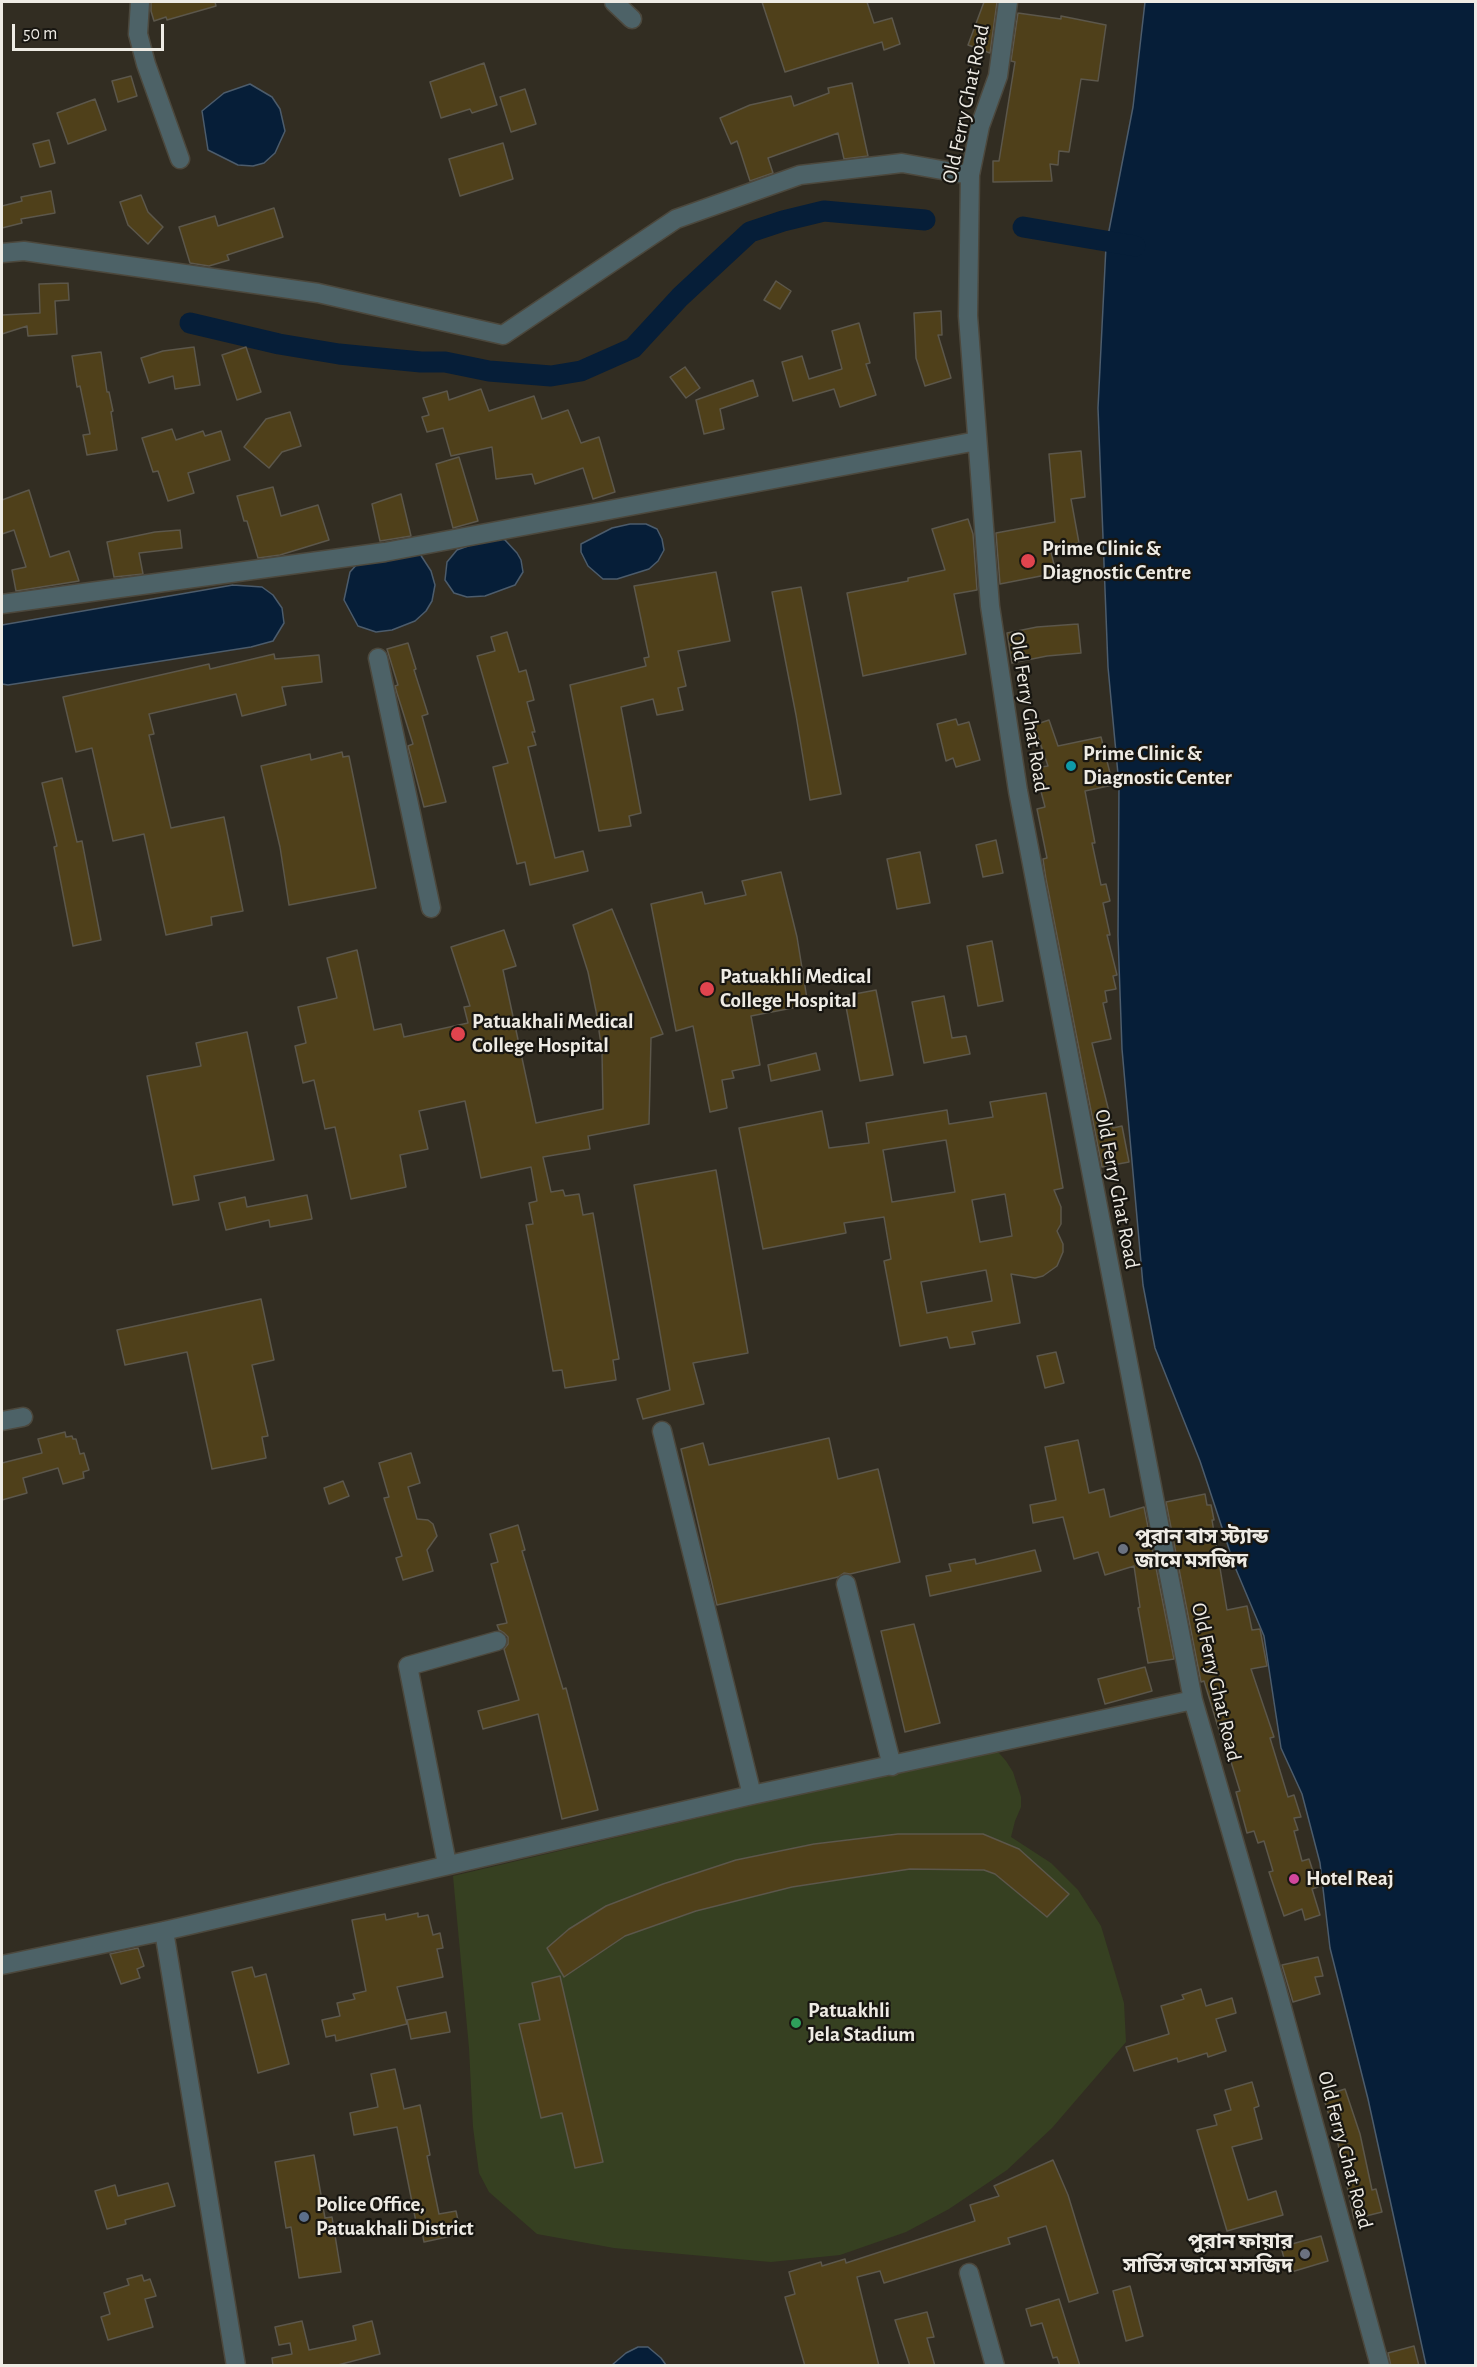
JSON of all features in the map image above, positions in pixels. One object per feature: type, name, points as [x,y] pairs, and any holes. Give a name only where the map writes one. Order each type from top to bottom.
[{"type":"street","points":[[140,2],[138,34],[146,64],[180,159]]},
{"type":"street","points":[[614,2],[632,19]]},
{"type":"street","name":"Old Ferry Ghat Road","points":[[1008,2],[998,76],[980,126],[970,175],[968,316],[990,606],[1018,791],[1193,1700],[1276,1986],[1380,2366]]},
{"type":"street","points":[[2,253],[24,251],[318,293],[503,335],[676,219],[800,175],[902,164],[970,175]]},
{"type":"street","points":[[2,604],[385,552],[977,441]]},
{"type":"street","points":[[378,658],[431,908]]},
{"type":"street","points":[[2,1421],[23,1417]]},
{"type":"street","points":[[662,1431],[752,1795]]},
{"type":"street","points":[[846,1584],[892,1766]]},
{"type":"street","points":[[447,1864],[408,1666],[497,1641]]},
{"type":"street","points":[[2,1965],[164,1932],[447,1864],[752,1795],[1193,1700]]},
{"type":"street","points":[[164,1932],[236,2366]]},
{"type":"street","points":[[969,2273],[995,2366]]},
{"type":"green space","name":"Patuakhli Jela Stadium","points":[[991,1749],[999,1753],[1013,1772],[1021,1797],[1021,1807],[1011,1837],[1051,1863],[1078,1890],[1101,1926],[1124,2003],[1126,2042],[1052,2128],[1007,2170],[949,2209],[906,2232],[840,2255],[771,2262],[614,2248],[537,2234],[489,2192],[479,2173],[473,2127],[469,2048],[453,1876]],"holes":[[[898,1834],[983,1834],[1019,1849],[1069,1894],[1047,1917],[995,1874],[984,1870],[910,1869],[792,1887],[696,1911],[625,1936],[564,1977],[547,1948],[569,1929],[606,1906],[736,1860],[814,1844]]]},
{"type":"water","points":[[1145,2],[1475,2],[1475,2365],[1426,2365],[1368,2099],[1330,1948],[1320,1863],[1302,1794],[1281,1748],[1264,1636],[1235,1567],[1200,1461],[1155,1348],[1143,1285],[1122,1049],[1118,936],[1119,785],[1108,667],[1098,408],[1106,246],[1133,107]]},
{"type":"water","points":[[250,84],[272,97],[280,109],[285,131],[275,153],[264,163],[253,166],[238,165],[208,150],[202,111],[224,93]]},
{"type":"water","points":[[630,524],[646,524],[657,529],[664,550],[658,561],[649,569],[617,579],[603,579],[588,566],[581,552],[581,544],[612,528]]},
{"type":"water","points":[[495,536],[505,540],[521,560],[523,572],[515,585],[485,596],[467,597],[454,593],[445,580],[447,562],[457,550]]},
{"type":"water","points":[[420,554],[431,571],[435,585],[432,601],[426,611],[415,621],[392,630],[376,632],[358,626],[344,600],[350,572],[359,562]]},
{"type":"water","points":[[233,585],[262,587],[273,595],[282,608],[284,623],[273,641],[251,647],[8,685],[2,684],[2,625]]},
{"type":"water","points":[[638,2347],[648,2347],[666,2365],[612,2365],[626,2353]]},
{"type":"building","points":[[151,2],[215,2],[216,6],[167,20],[166,17],[154,21]]},
{"type":"building","points":[[762,2],[867,2],[874,23],[892,18],[900,44],[884,50],[882,42],[785,72]]},
{"type":"building","points":[[984,2],[997,2],[990,53],[968,45]]},
{"type":"building","points":[[1018,13],[1061,19],[1061,16],[1106,25],[1098,81],[1081,79],[1069,152],[1059,151],[1058,165],[1050,164],[1052,181],[993,182],[993,161],[999,161],[1015,62],[1011,61]]},
{"type":"building","points":[[484,63],[497,105],[472,113],[470,109],[441,118],[430,82]]},
{"type":"building","points":[[131,76],[137,96],[118,102],[112,81]]},
{"type":"building","points":[[852,83],[868,156],[844,159],[838,133],[768,158],[773,173],[750,181],[737,141],[731,144],[720,118],[750,105],[791,96],[794,106],[829,93],[828,88]]},
{"type":"building","points":[[525,89],[536,124],[511,132],[500,97]]},
{"type":"building","points":[[95,99],[106,130],[68,144],[57,113]]},
{"type":"building","points":[[49,140],[55,163],[40,167],[33,144]]},
{"type":"building","points":[[503,143],[513,179],[460,196],[449,159]]},
{"type":"building","points":[[51,191],[55,213],[21,219],[22,223],[2,228],[2,206],[22,201],[21,197]]},
{"type":"building","points":[[141,195],[148,212],[163,227],[148,244],[128,225],[120,202]]},
{"type":"building","points":[[274,208],[283,237],[227,255],[229,260],[209,266],[190,263],[179,227],[215,216],[218,226]]},
{"type":"building","points":[[776,281],[791,291],[780,309],[764,300]]},
{"type":"building","points":[[68,283],[69,300],[55,301],[57,334],[28,336],[27,326],[2,334],[2,315],[40,313],[39,284]]},
{"type":"building","points":[[941,311],[942,335],[938,335],[951,378],[925,386],[916,358],[914,313]]},
{"type":"building","points":[[859,323],[870,363],[866,364],[876,395],[840,407],[834,389],[793,401],[782,362],[802,356],[809,379],[842,369],[832,331]]},
{"type":"building","points":[[194,347],[200,385],[175,389],[173,376],[149,383],[141,358],[163,351]]},
{"type":"building","points":[[246,347],[261,392],[237,400],[222,355]]},
{"type":"building","points":[[101,352],[107,392],[109,392],[113,411],[111,412],[117,450],[87,455],[83,435],[90,434],[80,386],[77,387],[72,356]]},
{"type":"building","points":[[685,367],[700,388],[686,398],[670,377]]},
{"type":"building","points":[[753,380],[758,396],[720,409],[724,429],[704,434],[696,400]]},
{"type":"building","points":[[481,389],[489,411],[534,396],[542,419],[568,410],[581,443],[599,437],[615,492],[593,499],[583,468],[535,484],[532,474],[496,479],[492,447],[451,456],[443,428],[427,432],[422,417],[429,415],[423,398],[447,391],[449,400]]},
{"type":"building","points":[[290,412],[301,446],[282,452],[269,468],[244,447],[266,419]]},
{"type":"building","points":[[172,429],[176,440],[203,431],[205,436],[221,431],[230,460],[188,473],[194,493],[168,501],[158,471],[153,472],[142,438]]},
{"type":"building","name":"Prime Clinic & Diagnostic Centre","points":[[1081,451],[1085,497],[1071,499],[1079,543],[1050,548],[1056,573],[1000,584],[996,533],[1055,522],[1049,454]]},
{"type":"building","points":[[459,457],[478,521],[453,528],[436,464]]},
{"type":"building","points":[[273,487],[281,516],[318,505],[329,540],[280,555],[258,558],[237,496]]},
{"type":"building","points":[[29,490],[50,557],[69,551],[79,581],[16,591],[12,570],[26,567],[14,530],[2,534],[2,500]]},
{"type":"building","points":[[401,494],[411,536],[380,541],[372,504]]},
{"type":"building","points":[[968,519],[973,534],[977,590],[954,594],[966,654],[863,676],[847,593],[908,581],[908,578],[945,570],[932,529]]},
{"type":"building","points":[[180,530],[182,548],[139,553],[143,574],[114,577],[107,542],[155,532]]},
{"type":"building","points":[[716,572],[730,641],[678,651],[686,686],[678,688],[683,710],[657,715],[653,699],[621,707],[641,813],[629,816],[631,826],[599,831],[570,685],[646,666],[644,658],[649,657],[634,586]]},
{"type":"building","points":[[801,587],[841,794],[810,800],[772,592]]},
{"type":"building","points":[[1078,624],[1081,653],[1047,656],[1012,663],[1007,633],[1037,627]]},
{"type":"building","points":[[507,632],[519,672],[526,670],[534,700],[527,702],[536,745],[528,747],[555,858],[583,851],[588,871],[530,885],[525,862],[517,864],[493,767],[508,763],[477,656],[495,651],[491,637]]},
{"type":"building","points":[[408,643],[428,714],[422,716],[446,802],[424,807],[408,746],[413,744],[395,686],[398,685],[387,649]]},
{"type":"building","points":[[274,654],[275,659],[319,655],[322,682],[282,687],[286,705],[242,716],[236,694],[149,714],[154,734],[149,735],[171,828],[224,817],[243,911],[211,917],[212,925],[166,935],[144,834],[113,841],[92,748],[76,752],[63,697],[209,664],[210,669]]},
{"type":"building","points":[[956,719],[958,725],[969,722],[980,760],[956,767],[953,758],[946,761],[937,724]]},
{"type":"building","points":[[1049,720],[1058,746],[1101,737],[1113,785],[1085,791],[1095,843],[1092,843],[1101,885],[1106,884],[1110,901],[1103,903],[1110,935],[1107,935],[1117,975],[1113,976],[1116,989],[1105,991],[1107,1002],[1103,1003],[1111,1039],[1092,1043],[1113,1128],[1122,1126],[1129,1162],[1102,1167],[1046,879],[1043,859],[1047,858],[1037,809],[1045,807],[1035,768],[1048,766],[1034,725]]},
{"type":"building","points":[[342,752],[343,757],[349,756],[376,888],[289,905],[280,847],[261,766],[310,754],[311,760]]},
{"type":"building","points":[[62,778],[77,842],[82,841],[101,940],[73,946],[54,847],[57,846],[42,783]]},
{"type":"building","points":[[996,840],[1003,873],[983,877],[976,845]]},
{"type":"building","points":[[920,852],[930,903],[897,909],[887,859]]},
{"type":"building","points":[[781,872],[797,937],[808,1005],[751,1016],[760,1065],[732,1071],[734,1078],[722,1080],[727,1108],[710,1112],[693,1026],[676,1031],[651,904],[702,892],[705,904],[746,895],[742,881]]},
{"type":"building","name":"Patuakhali Medical College Hospital","points":[[612,909],[663,1034],[651,1038],[649,1124],[588,1136],[590,1149],[543,1157],[551,1192],[563,1190],[565,1196],[579,1194],[583,1215],[593,1213],[619,1359],[613,1360],[616,1380],[565,1388],[562,1370],[553,1371],[526,1225],[533,1224],[529,1203],[537,1201],[531,1167],[481,1178],[465,1101],[419,1111],[428,1149],[400,1155],[406,1187],[351,1199],[335,1127],[325,1129],[314,1080],[303,1083],[295,1046],[306,1043],[298,1007],[337,998],[327,958],[357,950],[374,1030],[401,1024],[404,1037],[468,1023],[464,1007],[470,1006],[451,947],[504,930],[516,966],[503,970],[536,1123],[603,1109],[602,1051],[596,1011],[588,972],[573,925]]},
{"type":"building","points":[[992,941],[1003,1001],[978,1006],[967,946]]},
{"type":"building","points":[[876,990],[893,1075],[860,1081],[844,996]]},
{"type":"building","points":[[944,996],[952,1038],[966,1036],[970,1054],[924,1063],[912,1002]]},
{"type":"building","points":[[247,1032],[274,1160],[194,1176],[199,1200],[173,1205],[147,1076],[201,1066],[196,1043]]},
{"type":"building","points":[[816,1053],[820,1070],[771,1081],[768,1065]]},
{"type":"building","points":[[1046,1093],[1063,1188],[1054,1190],[1061,1207],[1061,1224],[1057,1231],[1063,1244],[1063,1252],[1057,1266],[1043,1276],[1035,1278],[1011,1274],[1020,1323],[972,1332],[975,1344],[950,1348],[947,1337],[900,1346],[884,1261],[891,1259],[884,1217],[844,1223],[846,1233],[763,1249],[739,1128],[822,1111],[829,1148],[869,1143],[866,1123],[947,1110],[949,1124],[993,1117],[990,1102]],"holes":[[[946,1140],[955,1192],[892,1202],[883,1150]],[[1005,1194],[1012,1236],[980,1242],[972,1200]],[[986,1270],[992,1301],[927,1313],[921,1282]]]},
{"type":"building","points":[[716,1170],[748,1353],[693,1363],[704,1404],[643,1419],[637,1399],[670,1390],[634,1185]]},
{"type":"building","points":[[307,1195],[312,1219],[270,1227],[269,1220],[226,1230],[219,1203],[245,1197],[247,1207]]},
{"type":"building","points":[[261,1299],[274,1360],[252,1365],[268,1436],[262,1437],[266,1458],[212,1469],[187,1352],[125,1365],[117,1330]]},
{"type":"building","points":[[1056,1352],[1064,1383],[1045,1388],[1037,1356]]},
{"type":"building","points":[[65,1432],[66,1437],[72,1436],[76,1439],[80,1454],[84,1453],[89,1470],[83,1472],[84,1478],[63,1484],[58,1468],[23,1478],[27,1493],[2,1500],[2,1463],[42,1453],[38,1439]]},
{"type":"building","points":[[829,1438],[838,1479],[878,1469],[900,1562],[850,1574],[844,1573],[838,1577],[717,1605],[681,1449],[703,1443],[709,1465]]},
{"type":"building","points":[[1078,1440],[1089,1493],[1104,1489],[1110,1517],[1144,1507],[1174,1659],[1148,1663],[1138,1608],[1140,1607],[1134,1566],[1105,1575],[1098,1552],[1074,1559],[1063,1517],[1033,1523],[1030,1505],[1056,1500],[1045,1447]]},
{"type":"building","points":[[411,1453],[420,1483],[408,1487],[417,1519],[428,1520],[433,1524],[437,1536],[427,1550],[433,1571],[403,1580],[396,1558],[402,1556],[384,1498],[389,1497],[379,1463]]},
{"type":"building","points":[[343,1481],[349,1496],[329,1504],[324,1488]]},
{"type":"building","points":[[1205,1494],[1207,1505],[1211,1505],[1214,1520],[1212,1520],[1227,1610],[1247,1606],[1252,1630],[1260,1629],[1267,1666],[1251,1669],[1274,1737],[1270,1738],[1288,1797],[1294,1795],[1301,1817],[1294,1818],[1298,1830],[1294,1831],[1302,1861],[1309,1859],[1318,1887],[1312,1889],[1320,1915],[1305,1920],[1302,1909],[1284,1916],[1269,1872],[1273,1871],[1264,1841],[1258,1843],[1254,1831],[1247,1833],[1236,1792],[1240,1791],[1204,1681],[1201,1682],[1166,1502]]},
{"type":"building","points":[[518,1525],[525,1550],[522,1551],[563,1689],[566,1688],[598,1810],[562,1819],[538,1714],[483,1729],[478,1711],[519,1700],[504,1649],[508,1644],[508,1637],[499,1630],[497,1625],[507,1623],[491,1564],[498,1562],[490,1534]]},
{"type":"building","points":[[1035,1550],[1041,1571],[930,1596],[926,1576],[951,1571],[949,1564],[975,1559],[976,1564]]},
{"type":"building","points":[[914,1624],[940,1723],[905,1732],[881,1631]]},
{"type":"building","points":[[1145,1667],[1152,1691],[1105,1704],[1098,1679]]},
{"type":"building","points":[[898,1834],[983,1834],[1019,1849],[1069,1894],[1047,1917],[995,1874],[984,1870],[910,1869],[792,1887],[696,1911],[625,1936],[564,1977],[547,1948],[569,1929],[606,1906],[736,1860],[814,1844]]},
{"type":"building","points":[[418,1913],[418,1917],[428,1915],[433,1935],[440,1933],[443,1948],[437,1949],[443,1977],[397,1987],[407,2024],[336,2041],[335,2035],[326,2037],[322,2020],[340,2016],[337,2003],[355,1999],[353,1994],[366,1991],[352,1920],[385,1914],[386,1920]]},
{"type":"building","points":[[138,1948],[144,1966],[137,1969],[140,1978],[121,1984],[110,1954]]},
{"type":"building","points":[[1318,1957],[1323,1976],[1315,1977],[1320,1994],[1293,2002],[1282,1965]]},
{"type":"building","points":[[252,1967],[255,1977],[266,1974],[289,2064],[258,2073],[232,1972]]},
{"type":"building","points":[[560,1976],[603,2162],[575,2168],[562,2113],[541,2118],[519,2024],[540,2020],[532,1983]]},
{"type":"building","points":[[1201,1989],[1206,2006],[1232,1998],[1236,2013],[1216,2019],[1226,2051],[1208,2057],[1207,2053],[1178,2062],[1177,2058],[1134,2071],[1126,2047],[1169,2034],[1161,2006],[1184,1999],[1182,1995]]},
{"type":"building","points":[[446,2012],[450,2032],[411,2039],[407,2020]]},
{"type":"building","points":[[395,2069],[404,2109],[420,2105],[430,2155],[427,2156],[439,2214],[456,2211],[461,2234],[424,2242],[420,2221],[416,2222],[397,2127],[354,2135],[350,2113],[378,2107],[371,2074]]},
{"type":"building","points":[[1252,2082],[1259,2106],[1254,2108],[1262,2139],[1232,2147],[1248,2200],[1276,2191],[1283,2215],[1227,2231],[1197,2130],[1217,2125],[1214,2115],[1231,2110],[1225,2090]]},
{"type":"building","points":[[1345,2089],[1360,2134],[1372,2190],[1376,2189],[1382,2212],[1354,2219],[1334,2125],[1332,2125],[1323,2096]]},
{"type":"building","name":"Police Office, Patuakhali District","points":[[314,2155],[325,2218],[332,2217],[341,2272],[299,2278],[291,2227],[286,2228],[275,2162]]},
{"type":"building","points":[[1053,2160],[1068,2195],[1098,2293],[1069,2302],[1046,2226],[1008,2238],[1010,2244],[884,2283],[880,2271],[857,2277],[879,2366],[805,2366],[785,2297],[795,2294],[789,2272],[821,2262],[822,2266],[845,2259],[846,2263],[975,2221],[970,2205],[999,2196],[994,2186]]},
{"type":"building","points":[[168,2183],[175,2206],[125,2220],[126,2224],[107,2229],[95,2191],[115,2185],[118,2196]]},
{"type":"building","name":"পুরান ফায়ার সার্ভিস জামে মসজিদ","points":[[1321,2236],[1328,2261],[1288,2273],[1281,2247]]},
{"type":"building","points":[[142,2275],[144,2281],[150,2279],[156,2296],[145,2299],[153,2327],[108,2340],[101,2317],[110,2314],[104,2293],[129,2285],[127,2279]]},
{"type":"building","points":[[1130,2286],[1143,2336],[1126,2341],[1113,2291]]},
{"type":"building","points":[[1059,2299],[1080,2366],[1060,2366],[1057,2357],[1053,2358],[1042,2323],[1031,2326],[1026,2309]]},
{"type":"building","points":[[927,2312],[934,2337],[927,2338],[935,2366],[910,2366],[895,2320]]},
{"type":"building","points":[[302,2321],[309,2350],[356,2340],[353,2326],[372,2321],[380,2354],[334,2366],[273,2366],[272,2358],[292,2354],[290,2343],[279,2345],[275,2327]]},
{"type":"building","points":[[1414,2346],[1419,2366],[1391,2366],[1388,2353]]},
{"type":"waterway","points":[[190,323],[279,344],[339,354],[421,362],[445,362],[489,371],[551,376],[581,371],[633,348],[680,297],[750,232],[824,211],[925,220]]},
{"type":"waterway","points":[[1023,227],[1135,246]]},
{"type":"place","name":"Prime Clinic & Diagnostic Centre","points":[[1028,561]]},
{"type":"place","name":"Prime Clinic & Diagnostic Center","points":[[1071,766]]},
{"type":"place","name":"Patuakhli Medical College Hospital","points":[[707,989]]},
{"type":"place","name":"Patuakhali Medical College Hospital","points":[[458,1034]]},
{"type":"place","name":"পুরান বাস স্ট্যান্ড জামে মসজিদ","points":[[1123,1549]]},
{"type":"place","name":"Hotel Reaj","points":[[1294,1879]]},
{"type":"place","name":"Patuakhli Jela Stadium","points":[[796,2023]]},
{"type":"place","name":"Police Office, Patuakhali District","points":[[304,2217]]},
{"type":"place","name":"পুরান ফায়ার সার্ভিস জামে মসজিদ","points":[[1305,2254]]}]
